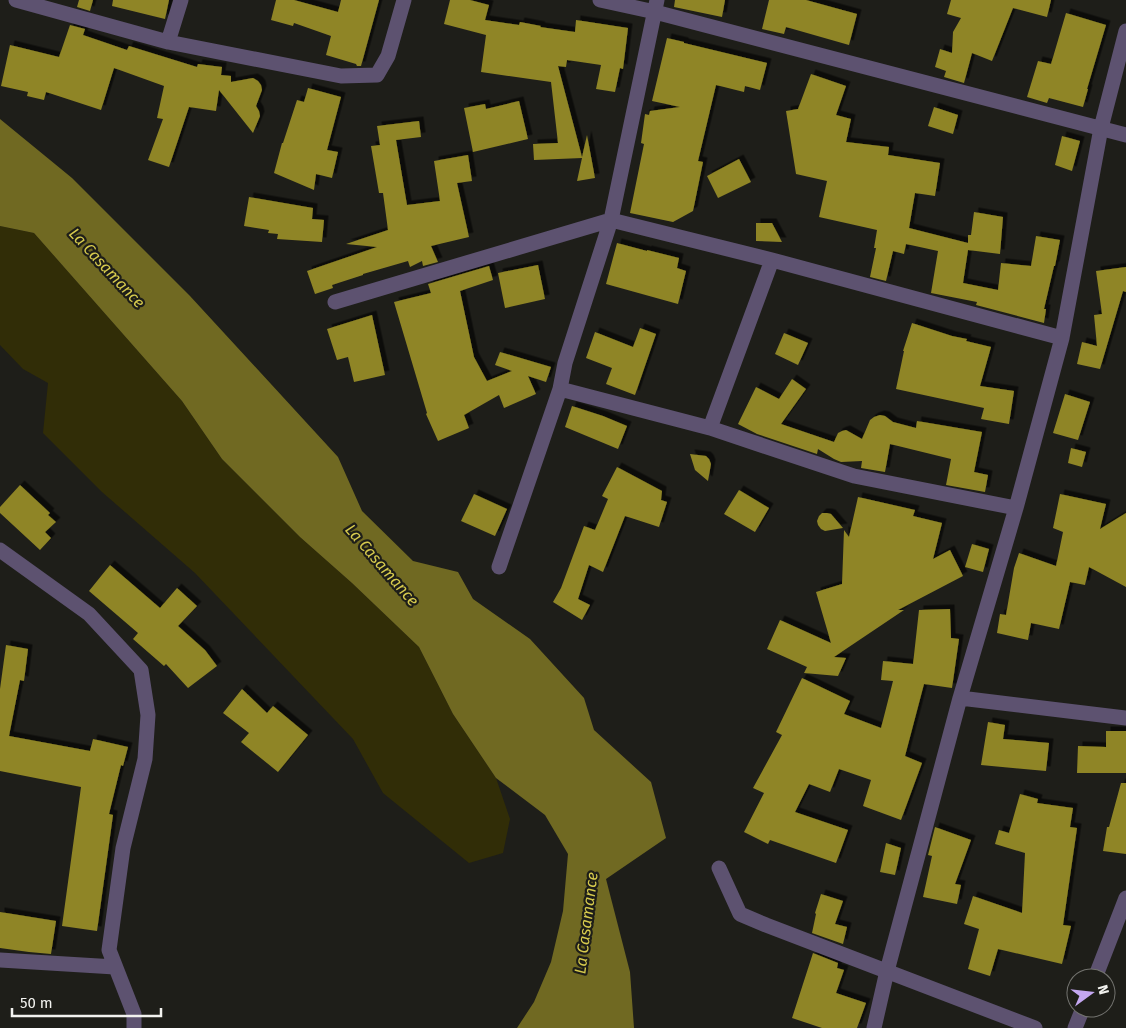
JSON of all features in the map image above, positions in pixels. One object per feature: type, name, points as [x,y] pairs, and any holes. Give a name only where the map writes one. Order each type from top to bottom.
[{"type":"street","points":[[16,0],[168,42],[341,76],[377,75],[388,56],[404,0]]},
{"type":"street","points":[[168,42],[181,0]]},
{"type":"street","points":[[600,0],[656,6],[1126,136]]},
{"type":"street","points":[[499,567],[560,389],[565,363],[611,220],[656,6]]},
{"type":"street","points":[[874,1028],[887,971],[960,698],[1016,508],[1062,338],[1101,128],[1126,31]]},
{"type":"street","points":[[335,302],[611,220],[772,260],[1062,338]]},
{"type":"street","points":[[710,428],[772,260]]},
{"type":"street","points":[[560,389],[710,428],[854,476],[1016,508]]},
{"type":"street","points":[[0,550],[89,614],[141,670],[148,715],[145,759],[123,848],[109,950],[134,1014],[134,1028]]},
{"type":"street","points":[[960,698],[1126,718]]},
{"type":"street","points":[[720,868],[740,914],[1035,1028]]},
{"type":"street","points":[[1099,968],[1126,898]]},
{"type":"street","points":[[0,960],[116,967]]},
{"type":"shaded area","points":[[0,226],[34,233],[182,401],[222,459],[300,537],[352,583],[419,647],[453,714],[496,778],[510,819],[503,853],[469,863],[383,793],[353,739],[195,573],[102,492],[43,433],[48,383],[23,369],[0,345]]},
{"type":"water","name":"La Casamance","points":[[0,119],[72,178],[190,296],[338,457],[362,511],[413,561],[458,572],[473,599],[530,639],[584,698],[594,730],[651,782],[666,838],[606,879],[630,972],[634,1028],[517,1028],[534,1002],[551,962],[563,911],[568,854],[545,815],[496,778],[453,714],[419,647],[352,583],[300,537],[222,459],[182,401],[34,233],[0,226]]},
{"type":"building","points":[[79,0],[93,0],[90,11],[77,7]]},
{"type":"building","points":[[113,0],[169,0],[165,19],[112,6]]},
{"type":"building","points":[[276,0],[294,0],[338,12],[341,0],[379,0],[361,66],[326,55],[331,36],[294,23],[293,26],[271,20]]},
{"type":"building","points":[[450,0],[470,0],[489,5],[485,20],[519,25],[520,22],[575,32],[576,20],[628,28],[623,69],[620,68],[615,92],[596,89],[601,65],[567,60],[566,67],[558,66],[582,157],[587,135],[595,178],[577,181],[582,158],[534,160],[533,144],[558,143],[551,82],[481,72],[486,35],[444,24]]},
{"type":"building","points":[[675,0],[725,0],[722,17],[674,7]]},
{"type":"building","points":[[769,0],[806,0],[857,14],[849,45],[786,27],[784,34],[762,29]]},
{"type":"building","points":[[951,0],[1051,0],[1047,17],[1013,8],[992,61],[972,53],[964,83],[944,77],[946,71],[935,67],[940,49],[952,53],[953,32],[961,18],[947,14]]},
{"type":"building","points":[[1066,13],[1106,25],[1083,107],[1049,98],[1047,103],[1027,97],[1038,61],[1051,64]]},
{"type":"building","points":[[70,25],[85,29],[83,35],[127,50],[129,46],[197,67],[198,64],[222,67],[221,75],[231,76],[231,82],[253,78],[261,85],[262,90],[256,106],[260,116],[253,133],[219,90],[216,111],[189,107],[169,167],[148,160],[163,119],[157,118],[164,86],[114,68],[101,110],[46,92],[44,100],[27,96],[28,92],[1,86],[10,45],[59,57]]},
{"type":"building","points":[[667,38],[767,63],[760,90],[745,86],[744,92],[716,85],[698,161],[703,162],[693,211],[673,222],[630,213],[644,144],[641,143],[645,114],[649,115],[650,111],[680,107],[652,101]]},
{"type":"building","points":[[811,74],[846,86],[836,115],[851,119],[846,142],[889,147],[888,155],[940,163],[935,196],[915,193],[909,228],[968,243],[968,235],[971,235],[974,212],[1003,217],[1000,254],[968,250],[963,283],[998,290],[1001,263],[1031,266],[1036,236],[1060,240],[1044,309],[1046,309],[1044,323],[976,305],[977,302],[931,293],[938,251],[906,244],[904,254],[893,251],[886,281],[870,277],[876,248],[874,248],[877,230],[819,217],[827,181],[796,174],[786,111],[798,109]]},
{"type":"building","points":[[308,88],[341,97],[327,150],[338,152],[332,178],[316,174],[314,190],[274,173],[297,100],[304,102]]},
{"type":"building","points":[[519,101],[528,139],[473,152],[464,108],[485,104],[486,109]]},
{"type":"building","points":[[934,107],[958,115],[953,134],[928,126]]},
{"type":"building","points":[[419,121],[421,137],[396,140],[407,205],[440,201],[434,161],[468,155],[472,181],[457,183],[469,237],[431,246],[438,262],[423,266],[422,261],[410,267],[408,261],[332,285],[333,288],[315,294],[307,271],[377,247],[346,244],[388,230],[383,193],[379,193],[371,146],[380,145],[377,126]]},
{"type":"building","points":[[1062,136],[1080,141],[1072,171],[1055,165]]},
{"type":"building","points":[[739,159],[751,182],[718,198],[707,176]]},
{"type":"building","points":[[249,197],[313,208],[312,219],[324,220],[322,242],[277,239],[278,234],[268,233],[269,230],[244,226]]},
{"type":"building","points":[[756,223],[772,223],[782,242],[756,241]]},
{"type":"building","points":[[617,243],[679,258],[677,268],[686,271],[678,304],[606,284]]},
{"type":"building","points":[[538,265],[545,299],[505,308],[498,273]]},
{"type":"building","points":[[489,266],[493,280],[460,291],[474,357],[487,381],[512,371],[495,365],[500,352],[551,367],[546,382],[528,376],[536,394],[504,408],[499,395],[464,415],[469,428],[438,441],[426,414],[394,302],[431,293],[428,284]]},
{"type":"building","points":[[1126,267],[1126,292],[1123,291],[1100,369],[1077,364],[1082,342],[1097,346],[1094,315],[1102,314],[1096,271]]},
{"type":"building","points":[[372,315],[385,375],[354,382],[348,357],[337,360],[327,329]]},
{"type":"building","points":[[912,323],[967,339],[966,341],[991,347],[980,386],[1014,391],[1009,424],[981,419],[984,408],[896,389],[903,351]]},
{"type":"building","points":[[640,328],[656,334],[635,395],[606,384],[612,368],[586,358],[595,332],[633,347]]},
{"type":"building","points":[[784,333],[808,343],[798,365],[775,354]]},
{"type":"building","points":[[792,379],[806,389],[781,424],[834,442],[838,433],[846,430],[862,439],[870,420],[880,415],[893,422],[916,428],[917,421],[982,432],[974,472],[988,475],[985,492],[946,485],[951,459],[890,444],[885,472],[861,468],[862,461],[841,462],[818,449],[817,454],[757,434],[738,424],[756,387],[779,399]]},
{"type":"building","points":[[1065,394],[1090,402],[1078,440],[1053,433]]},
{"type":"building","points":[[572,406],[627,426],[618,449],[565,427]]},
{"type":"building","points":[[1071,448],[1086,452],[1082,467],[1068,463]]},
{"type":"building","points":[[690,454],[706,456],[709,459],[711,464],[708,481],[695,470]]},
{"type":"building","points":[[617,467],[662,491],[661,500],[667,502],[659,527],[625,516],[603,572],[589,565],[578,599],[590,605],[582,620],[553,602],[561,588],[584,526],[595,530],[608,499],[602,496]]},
{"type":"building","points":[[20,485],[50,513],[48,515],[56,522],[45,532],[51,538],[40,550],[0,513],[0,507]]},
{"type":"building","points":[[739,490],[769,508],[755,532],[724,514]]},
{"type":"building","points":[[474,494],[507,509],[495,536],[461,521]]},
{"type":"building","points":[[1060,494],[1106,504],[1100,529],[1126,513],[1126,587],[1089,567],[1085,585],[1070,582],[1059,629],[1031,623],[1028,640],[997,633],[1000,614],[1006,615],[1014,568],[1019,553],[1056,566],[1063,532],[1053,528]]},
{"type":"building","points":[[858,497],[915,510],[913,516],[942,523],[933,559],[950,550],[963,576],[898,610],[904,610],[834,657],[846,658],[838,676],[804,673],[807,667],[767,649],[780,620],[831,643],[816,592],[842,584],[844,530],[849,537]]},
{"type":"building","points":[[822,513],[831,514],[843,528],[825,531],[821,529],[817,521]]},
{"type":"building","points":[[972,544],[989,549],[983,572],[965,567]]},
{"type":"building","points":[[110,565],[160,608],[177,588],[197,606],[178,626],[205,650],[217,666],[188,688],[166,664],[164,666],[133,639],[138,633],[89,591]]},
{"type":"building","points":[[950,609],[951,638],[959,639],[952,688],[924,684],[905,756],[922,763],[901,820],[863,806],[871,780],[839,769],[830,792],[809,784],[795,812],[848,830],[836,863],[770,840],[768,844],[744,832],[764,793],[753,788],[782,735],[776,732],[802,678],[850,701],[844,714],[881,728],[893,681],[881,680],[883,661],[913,664],[919,610]]},
{"type":"building","points":[[6,645],[28,649],[24,681],[20,680],[9,736],[90,751],[93,739],[128,747],[123,766],[121,765],[109,814],[113,815],[97,931],[62,926],[81,787],[0,771],[0,689]]},
{"type":"building","points":[[242,689],[267,713],[273,706],[308,735],[278,772],[241,742],[249,733],[223,713]]},
{"type":"building","points":[[988,722],[1005,725],[1003,739],[1049,743],[1046,771],[981,765]]},
{"type":"building","points":[[1106,731],[1126,731],[1126,773],[1077,773],[1078,746],[1106,747]]},
{"type":"building","points":[[1121,783],[1126,783],[1126,854],[1103,851],[1107,827],[1109,827]]},
{"type":"building","points":[[1020,794],[1038,799],[1037,803],[1073,808],[1070,827],[1077,828],[1063,925],[1071,926],[1062,964],[998,949],[990,976],[968,969],[979,929],[964,924],[973,896],[1022,913],[1025,853],[995,844],[999,830],[1009,833]]},
{"type":"building","points":[[935,827],[971,840],[955,884],[961,885],[957,904],[923,897],[932,856],[928,855]]},
{"type":"building","points":[[886,843],[901,848],[895,875],[880,872]]},
{"type":"building","points":[[821,894],[843,901],[835,924],[847,927],[843,944],[812,933],[815,913]]},
{"type":"building","points":[[0,912],[56,921],[51,954],[0,948]]},
{"type":"building","points":[[813,953],[838,963],[837,968],[844,970],[836,993],[866,1003],[857,1028],[822,1028],[792,1018]]}]
